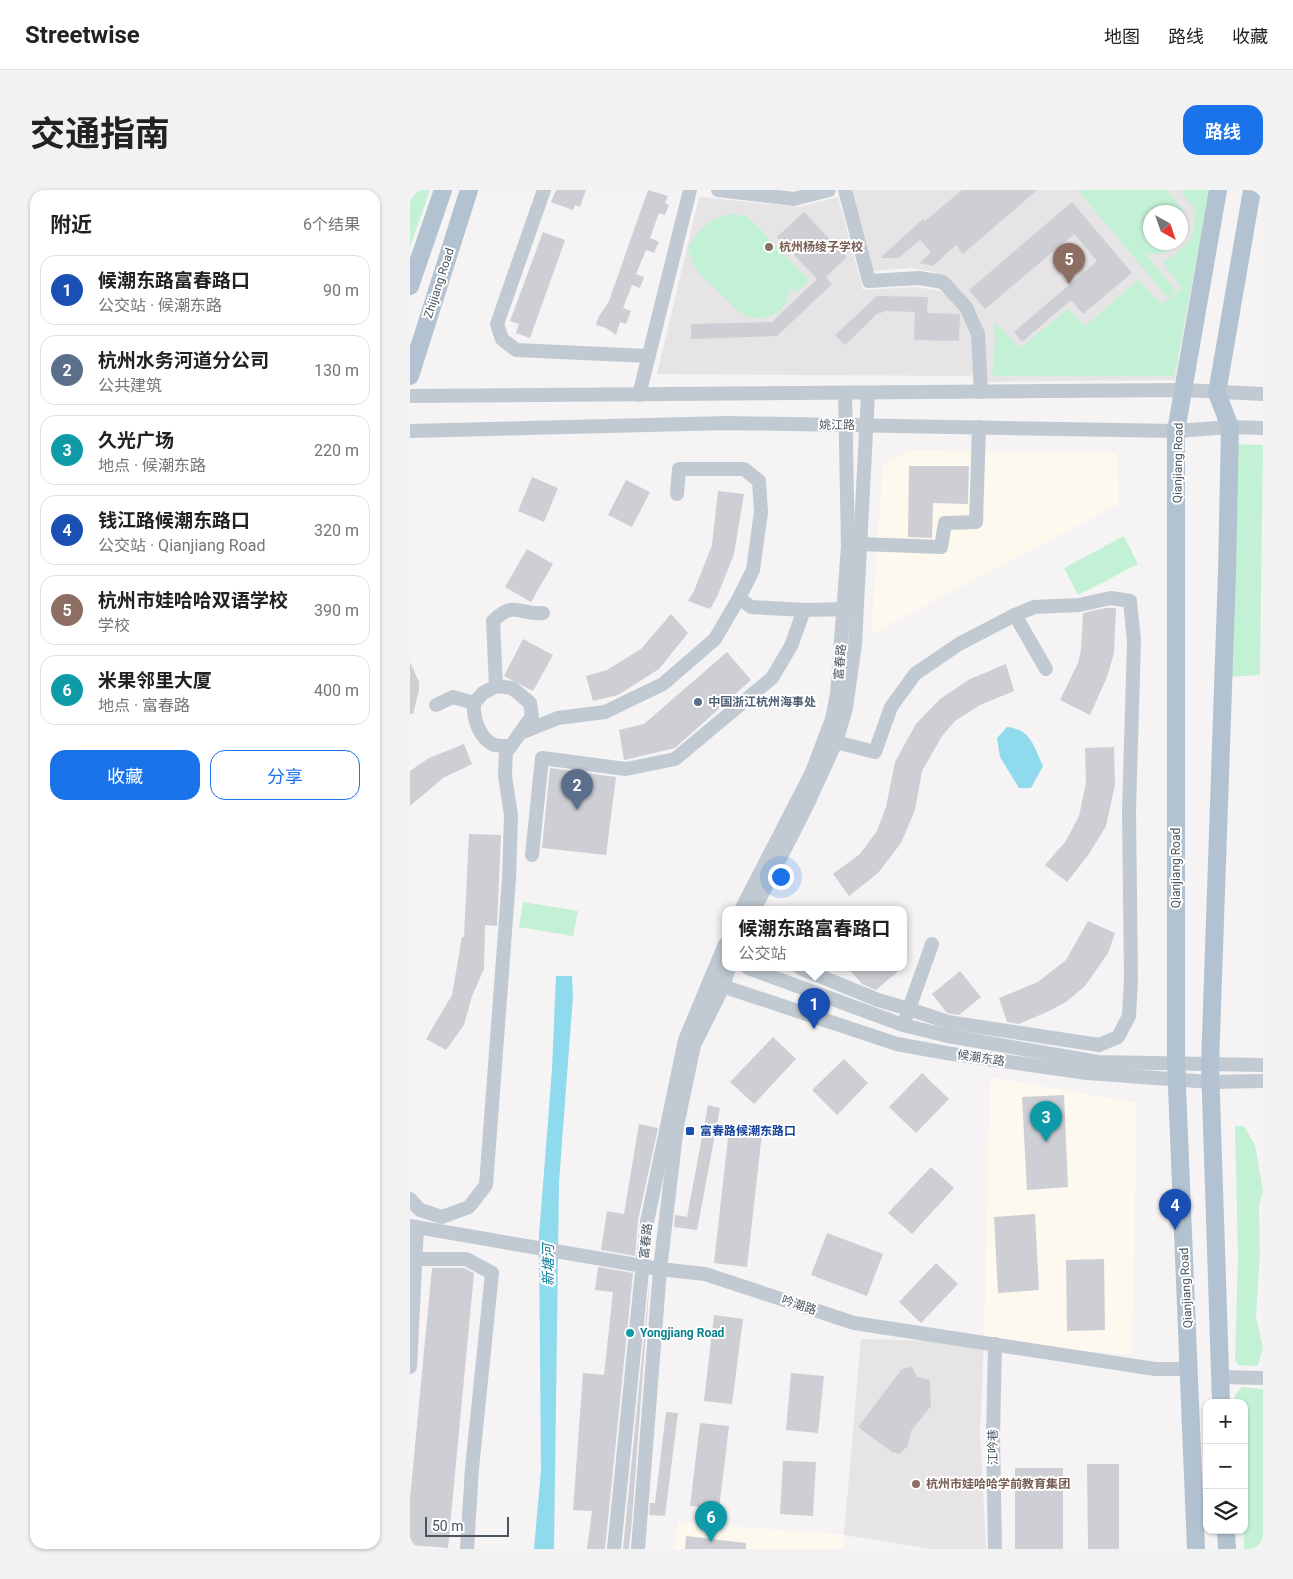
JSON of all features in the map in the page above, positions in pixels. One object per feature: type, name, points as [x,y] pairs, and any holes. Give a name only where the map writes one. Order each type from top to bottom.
[{"type":"main road","name":"Zhijiang Road","points":[[410,286],[443,190]]},
{"type":"main road","name":"Zhijiang Road","points":[[410,376],[469,190]]},
{"type":"main road","name":"Qianjiang Road","points":[[1196,1549],[1190,1369],[1176,1071],[1176,431],[1218,190]]},
{"type":"main road","points":[[1221,1399],[1211,1074],[1230,428],[1217,393],[1252,190]]},
{"type":"main road","points":[[1226,1534],[1227,1549]]},
{"type":"street","points":[[544,190],[497,324],[502,339],[516,350],[648,356]]},
{"type":"street","points":[[638,394],[690,190]]},
{"type":"street","points":[[718,190],[794,199],[829,190]]},
{"type":"street","points":[[845,190],[869,281],[918,278],[943,282],[966,307],[978,334],[981,392]]},
{"type":"street","points":[[410,396],[1184,390],[1263,394]]},
{"type":"street","name":"富春路","points":[[756,906],[810,801],[836,742],[846,708],[851,609],[844,425],[845,393]]},
{"type":"street","name":"富春路","points":[[743,906],[812,772],[826,739],[837,694],[860,544],[868,393]]},
{"type":"street","name":"姚江路","points":[[410,431],[728,423],[1176,431],[1263,428]]},
{"type":"street","points":[[860,544],[941,547],[944,523],[976,522],[979,427]]},
{"type":"street","points":[[523,732],[558,718],[605,712],[663,684],[715,639],[739,598],[752,570],[761,512],[759,481],[744,469],[679,470],[677,494]]},
{"type":"street","points":[[739,598],[751,607],[804,610],[851,609]]},
{"type":"street","points":[[807,971],[878,1000],[948,1022],[1099,1045],[1118,1037],[1129,1016],[1131,979],[1129,811],[1134,641],[1130,601],[1111,598],[1079,605],[1034,607],[1015,615],[959,644],[915,674],[891,707],[875,752],[836,742]]},
{"type":"street","points":[[496,686],[493,621],[506,609],[515,608],[529,614],[543,613]]},
{"type":"street","points":[[532,855],[542,758],[626,769],[674,759],[772,678],[790,646],[804,610]]},
{"type":"street","points":[[1015,615],[1046,669]]},
{"type":"street","points":[[410,1199],[420,1210],[442,1217],[470,1207],[486,1185],[509,879],[511,815],[505,768],[506,752],[523,732],[532,716],[530,703],[512,688],[496,686],[483,693],[474,703],[473,716],[482,735],[494,744],[511,746]]},
{"type":"street","points":[[436,705],[452,697],[474,703]]},
{"type":"street","points":[[897,1044],[932,944]]},
{"type":"street","name":"富春路","points":[[614,1549],[648,1222],[684,1040],[709,980],[722,964]]},
{"type":"street","name":"富春路","points":[[638,1549],[660,1269],[677,1126],[694,1045],[723,987],[724,971]]},
{"type":"street","name":"候潮东路","points":[[756,971],[903,1025],[948,1036],[1098,1062],[1263,1081]]},
{"type":"street","name":"候潮东路","points":[[709,980],[723,987],[897,1044],[946,1054],[1087,1073],[1176,1071]]},
{"type":"street","name":"候潮东路","points":[[1211,1074],[1263,1065]]},
{"type":"street","points":[[410,1367],[413,1227]]},
{"type":"street","name":"吟潮路","points":[[413,1227],[660,1269],[706,1274],[854,1323],[1155,1368],[1190,1369]]},
{"type":"street","points":[[413,1258],[466,1260],[492,1273],[472,1468],[467,1549]]},
{"type":"street","name":"江吟巷","points":[[995,1344],[993,1436],[995,1549]]},
{"type":"street","points":[[1220,1377],[1263,1378]]},
{"type":"shaded area","points":[[839,190],[1208,190],[1175,380],[973,382],[972,373],[971,376],[657,374],[699,197],[798,207],[838,197],[863,290],[916,287],[940,291],[959,303],[957,297],[935,272],[910,268],[860,272]]},
{"type":"shaded area","points":[[910,450],[1117,453],[1119,504],[871,634],[883,465]]},
{"type":"shaded area","points":[[990,1077],[1137,1103],[1132,1355],[984,1342]]},
{"type":"shaded area","name":"杭州市娃哈哈学前教育集团","points":[[861,1339],[984,1342],[980,1433],[986,1549],[931,1549],[844,1535]]},
{"type":"shaded area","points":[[678,1522],[844,1535],[843,1549],[674,1549]]},
{"type":"green space","points":[[410,190],[430,190],[410,247]]},
{"type":"green space","points":[[1078,190],[1167,190],[1179,205],[1143,205],[1143,250],[1168,250],[1164,253],[1146,255],[1176,291],[1167,297]]},
{"type":"green space","points":[[1180,190],[1210,190],[1174,376],[992,376],[995,343],[994,321],[1020,348],[1068,309],[1085,326],[1138,280],[1162,304],[1182,289],[1163,262],[1180,250],[1188,250],[1188,242],[1193,229],[1196,211]]},
{"type":"green space","points":[[730,214],[747,216],[809,280],[797,293],[790,287],[786,303],[770,316],[758,318],[739,312],[699,273],[692,263],[688,248],[696,235],[710,222]]},
{"type":"green space","points":[[1230,444],[1263,445],[1260,675],[1227,677]]},
{"type":"green space","points":[[1124,536],[1138,564],[1078,595],[1064,568]]},
{"type":"green space","points":[[523,902],[578,911],[573,936],[519,927]]},
{"type":"green space","points":[[1235,1126],[1244,1126],[1255,1145],[1263,1191],[1259,1207],[1260,1252],[1256,1317],[1263,1348],[1258,1366],[1238,1365],[1235,1360],[1238,1257]]},
{"type":"green space","points":[[1242,1387],[1263,1389],[1263,1549],[1244,1549],[1244,1534],[1248,1534],[1248,1399],[1235,1399],[1235,1395]]},
{"type":"water","points":[[1007,727],[1015,728],[1027,735],[1043,766],[1031,788],[1019,788],[1000,757],[997,738]]},
{"type":"water","name":"新塘河","points":[[556,976],[572,976],[573,995],[559,1182],[554,1549],[534,1549],[541,1470],[539,1236],[552,1069]]},
{"type":"building","points":[[556,190],[586,190],[580,207],[575,205],[573,210],[551,202]]},
{"type":"building","points":[[648,190],[668,196],[665,203],[669,205],[665,215],[659,213],[650,238],[659,242],[654,253],[646,250],[636,274],[644,277],[640,288],[632,285],[623,308],[631,311],[626,324],[620,322],[616,335],[606,328],[596,325],[598,318],[609,301]]},
{"type":"building","points":[[962,190],[1037,190],[963,254],[956,245],[933,266],[920,263],[931,252],[920,240],[898,258],[880,258],[923,219],[925,221]]},
{"type":"building","points":[[1072,202],[1132,273],[1083,314],[1071,300],[1022,342],[1014,332],[1097,261],[1074,234],[985,309],[969,290]]},
{"type":"building","points":[[804,212],[847,257],[826,277],[832,284],[777,336],[691,339],[691,324],[772,322],[817,279],[777,237]]},
{"type":"building","points":[[543,232],[565,240],[530,338],[516,333],[519,324],[510,321]]},
{"type":"building","points":[[877,296],[928,297],[927,313],[960,314],[959,341],[914,340],[915,312],[886,311],[877,314],[845,345],[835,335]]},
{"type":"building","points":[[909,466],[969,466],[968,504],[933,503],[932,538],[908,537]]},
{"type":"building","points":[[532,477],[558,488],[544,522],[518,511]]},
{"type":"building","points":[[626,480],[650,492],[632,527],[608,515]]},
{"type":"building","points":[[718,491],[744,494],[734,554],[717,597],[710,609],[688,601],[694,591],[712,545]]},
{"type":"building","points":[[527,549],[553,564],[531,602],[505,587]]},
{"type":"building","points":[[1116,608],[1114,653],[1107,677],[1090,715],[1060,700],[1078,663],[1081,649],[1083,613]]},
{"type":"building","points":[[671,614],[688,633],[659,669],[618,695],[593,701],[586,676],[607,670],[641,649]]},
{"type":"building","points":[[523,639],[553,655],[533,691],[504,676]]},
{"type":"building","name":"中国浙江杭州海事处","points":[[727,652],[751,680],[675,748],[624,760],[619,730],[644,724]]},
{"type":"building","points":[[410,662],[419,682],[413,714],[410,714]]},
{"type":"building","points":[[1006,664],[1014,691],[980,705],[955,721],[942,736],[922,771],[915,810],[901,843],[878,873],[849,896],[833,874],[860,854],[877,831],[886,807],[895,762],[916,724],[940,699],[970,679]]},
{"type":"building","points":[[464,744],[472,764],[443,778],[410,806],[410,771],[429,758]]},
{"type":"building","points":[[1114,747],[1115,785],[1106,826],[1089,854],[1067,882],[1045,865],[1066,841],[1079,816],[1086,783],[1085,748]]},
{"type":"building","points":[[550,768],[616,777],[606,855],[542,848]]},
{"type":"building","points":[[469,834],[501,835],[497,926],[485,925],[484,969],[472,996],[464,1025],[446,1050],[426,1039],[452,995],[462,937],[464,937]]},
{"type":"building","points":[[1088,921],[1115,933],[1108,953],[1085,986],[1066,1002],[1047,1012],[1019,1024],[1007,1022],[999,998],[1038,982],[1066,960]]},
{"type":"building","points":[[851,971],[898,971],[876,990],[862,984]]},
{"type":"building","points":[[960,971],[981,997],[959,1015],[947,1013],[932,994]]},
{"type":"building","points":[[773,1037],[796,1059],[754,1104],[730,1082]]},
{"type":"building","points":[[844,1059],[868,1083],[837,1115],[812,1090]]},
{"type":"building","points":[[922,1073],[949,1099],[916,1133],[889,1107]]},
{"type":"building","points":[[1064,1095],[1068,1187],[1027,1190],[1022,1097]]},
{"type":"building","points":[[708,1105],[720,1108],[697,1230],[674,1227],[675,1215],[687,1217]]},
{"type":"building","points":[[639,1124],[658,1128],[638,1220],[635,1256],[601,1250],[607,1211],[624,1214]]},
{"type":"building","points":[[729,1129],[762,1133],[747,1267],[714,1263]]},
{"type":"building","points":[[931,1167],[954,1188],[912,1234],[888,1213]]},
{"type":"building","points":[[1035,1214],[1039,1290],[998,1293],[994,1217]]},
{"type":"building","points":[[827,1233],[883,1254],[867,1296],[811,1275]]},
{"type":"building","points":[[1104,1259],[1105,1330],[1067,1331],[1066,1260]]},
{"type":"building","points":[[936,1263],[958,1284],[921,1323],[899,1302]]},
{"type":"building","points":[[598,1267],[633,1273],[605,1549],[587,1549],[592,1511],[573,1510],[583,1373],[604,1375],[613,1292],[595,1290]]},
{"type":"building","points":[[432,1268],[464,1268],[474,1273],[448,1548],[410,1545],[410,1498]]},
{"type":"building","points":[[650,1276],[632,1519],[629,1549],[623,1549]]},
{"type":"building","points":[[714,1315],[743,1319],[732,1404],[704,1401]]},
{"type":"building","points":[[912,1367],[917,1377],[930,1380],[931,1406],[911,1431],[908,1445],[900,1454],[892,1452],[858,1427],[902,1369]]},
{"type":"building","points":[[791,1373],[824,1376],[818,1433],[786,1430]]},
{"type":"building","points":[[666,1412],[678,1413],[665,1516],[649,1515],[650,1503],[655,1503]]},
{"type":"building","points":[[700,1423],[729,1426],[719,1509],[690,1506]]},
{"type":"building","points":[[783,1461],[816,1462],[813,1516],[780,1514]]},
{"type":"building","points":[[1087,1464],[1119,1464],[1119,1549],[1088,1549]]},
{"type":"building","points":[[1015,1468],[1063,1468],[1063,1549],[1015,1549]]},
{"type":"building","points":[[686,1536],[746,1543],[746,1549],[685,1549]]},
{"type":"place","name":"杭州杨绫子学校","points":[[769,247]]},
{"type":"place","name":"杭州市娃哈哈双语学校","points":[[1069,284]]},
{"type":"place","name":"中国浙江杭州海事处","points":[[698,702]]},
{"type":"place","name":"杭州水务河道分公司","points":[[577,810]]},
{"type":"place","name":"候潮东路富春路口","points":[[814,1029]]},
{"type":"place","name":"富春路候潮东路口","points":[[690,1131]]},
{"type":"place","name":"久光广场","points":[[1046,1142]]},
{"type":"place","name":"钱江路候潮东路口","points":[[1175,1230]]},
{"type":"place","name":"Yongjiang Road","points":[[630,1333]]},
{"type":"place","name":"杭州市娃哈哈学前教育集团","points":[[916,1484]]},
{"type":"place","name":"米果邻里大厦","points":[[711,1542]]}]
